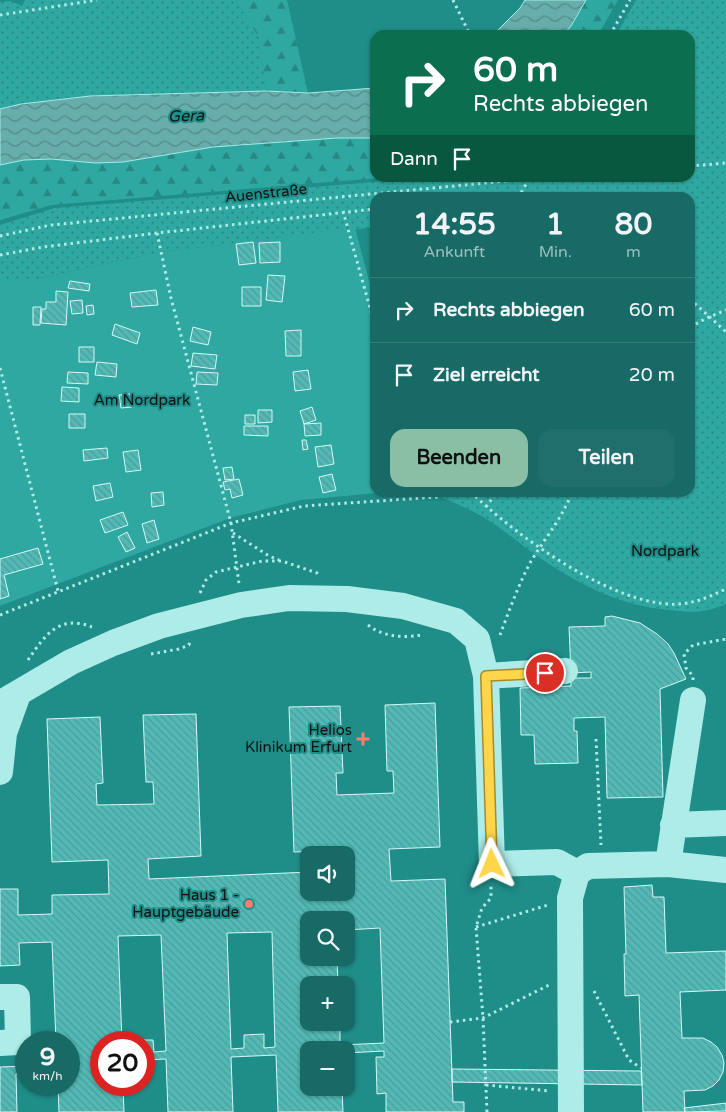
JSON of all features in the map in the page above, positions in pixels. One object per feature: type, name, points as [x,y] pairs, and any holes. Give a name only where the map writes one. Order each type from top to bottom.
[{"type":"lane","points":[[0,772],[2,733],[12,697],[71,662],[113,643],[159,626],[241,605],[289,598],[347,599],[403,606],[456,621],[477,639],[486,676],[492,864],[557,862],[577,873]]},
{"type":"lane","points":[[486,676],[565,672]]},
{"type":"lane","points":[[668,864],[693,700]]},
{"type":"lane","points":[[673,825],[726,823]]},
{"type":"lane","points":[[571,1103],[570,898],[577,873],[588,866],[602,865],[668,864],[726,870]]},
{"type":"lane","points":[[0,998],[17,997],[18,1042],[0,1043]]},
{"type":"path","points":[[0,15],[97,0]]},
{"type":"path","points":[[453,0],[468,30]]},
{"type":"path","points":[[613,30],[630,0]]},
{"type":"path","points":[[695,166],[726,163]]},
{"type":"path","name":"Auenstraße","points":[[387,192],[489,182]]},
{"type":"path","name":"Auenstraße","points":[[0,236],[51,225],[370,194]]},
{"type":"path","points":[[0,255],[43,247],[370,209]]},
{"type":"path","points":[[343,211],[370,308]]},
{"type":"path","points":[[157,233],[171,298],[231,523],[241,605]]},
{"type":"path","points":[[695,304],[726,332]]},
{"type":"path","points":[[695,324],[726,310]]},
{"type":"path","points":[[0,368],[58,591]]},
{"type":"path","points":[[0,615],[231,523],[304,506],[437,497]]},
{"type":"path","points":[[475,497],[540,548],[596,582],[618,592],[650,602],[678,604],[705,599],[726,589]]},
{"type":"path","points":[[486,507],[493,497]]},
{"type":"path","points":[[498,641],[513,599],[531,562],[556,526],[570,497]]},
{"type":"path","points":[[233,533],[269,556],[282,561]]},
{"type":"path","points":[[684,654],[692,645],[726,639]]},
{"type":"path","points":[[596,739],[602,865]]},
{"type":"path","points":[[487,1112],[483,1018],[476,927],[482,908],[491,898],[492,864]]},
{"type":"path","points":[[476,927],[570,898]]},
{"type":"path","points":[[450,1022],[483,1018],[571,974],[586,977],[629,1060],[641,1068]]},
{"type":"path","points":[[486,1085],[571,1103]]},
{"type":"green space","points":[[25,0],[236,0],[258,36],[266,91],[99,96],[33,103],[0,109],[0,2],[11,1],[22,6]]},
{"type":"green space","points":[[236,0],[287,0],[308,93],[266,91],[258,36]]},
{"type":"green space","points":[[586,0],[618,0],[601,30],[567,30]]},
{"type":"green space","name":"Nordpark","points":[[636,0],[726,0],[726,604],[705,611],[686,612],[651,608],[616,598],[566,574],[534,554],[488,520],[442,497],[695,497],[695,192],[370,192],[370,228],[160,252],[36,279],[0,279],[0,225],[55,208],[375,182],[695,182],[695,30],[619,30]]},
{"type":"green space","points":[[337,138],[370,138],[370,179],[51,205],[0,220],[0,165],[24,160],[51,159],[95,163],[123,162],[213,147]]},
{"type":"green space","name":"Am Nordpark","points":[[355,228],[370,284],[370,494],[301,500],[230,518],[0,606],[0,279],[36,279],[160,252]]},
{"type":"water","points":[[525,0],[586,0],[567,30],[498,30],[520,8]]},
{"type":"water","name":"Gera","points":[[370,88],[370,138],[337,138],[213,147],[123,162],[95,163],[51,159],[24,160],[0,165],[0,109],[21,104],[90,96],[266,91],[308,93]]},
{"type":"building","points":[[253,242],[256,263],[239,265],[236,244]]},
{"type":"building","points":[[280,242],[280,262],[260,263],[259,243]]},
{"type":"building","points":[[268,275],[285,276],[282,302],[266,300]]},
{"type":"building","points":[[70,281],[90,284],[89,291],[68,288]]},
{"type":"building","points":[[242,287],[261,287],[261,306],[242,306]]},
{"type":"building","points":[[156,290],[158,305],[132,307],[130,293]]},
{"type":"building","points":[[56,291],[68,292],[66,325],[41,323],[42,309],[46,309],[46,302],[56,302]]},
{"type":"building","points":[[82,300],[83,313],[72,314],[70,301]]},
{"type":"building","points":[[93,305],[94,314],[87,315],[86,306]]},
{"type":"building","points":[[33,307],[41,307],[40,325],[33,325]]},
{"type":"building","points":[[115,324],[140,333],[137,344],[112,335]]},
{"type":"building","points":[[193,327],[211,332],[208,345],[190,341]]},
{"type":"building","points":[[301,330],[301,356],[286,356],[285,331]]},
{"type":"building","points":[[79,347],[94,347],[94,362],[79,362]]},
{"type":"building","points":[[193,353],[217,355],[215,369],[191,366]]},
{"type":"building","points":[[97,362],[117,364],[116,377],[95,375]]},
{"type":"building","points":[[308,370],[311,389],[295,391],[293,372]]},
{"type":"building","points":[[68,372],[88,373],[88,384],[67,383]]},
{"type":"building","points":[[197,372],[218,373],[217,385],[196,384]]},
{"type":"building","points":[[62,387],[79,388],[79,402],[61,401]]},
{"type":"building","points":[[130,394],[132,407],[121,408],[119,395]]},
{"type":"building","points":[[312,407],[316,420],[304,424],[300,411]]},
{"type":"building","points":[[258,410],[272,410],[272,422],[258,423]]},
{"type":"building","points":[[69,414],[85,414],[85,428],[69,428]]},
{"type":"building","points":[[245,415],[255,415],[255,424],[245,424]]},
{"type":"building","points":[[321,423],[321,435],[305,436],[304,424]]},
{"type":"building","points":[[244,426],[268,426],[268,436],[244,435]]},
{"type":"building","points":[[302,440],[306,440],[308,449],[303,450]]},
{"type":"building","points":[[331,445],[334,464],[318,467],[315,447]]},
{"type":"building","points":[[107,448],[108,458],[84,461],[83,450]]},
{"type":"building","points":[[138,450],[141,470],[126,472],[123,452]]},
{"type":"building","points":[[232,467],[234,479],[225,480],[223,468]]},
{"type":"building","points":[[332,474],[336,490],[323,493],[319,477]]},
{"type":"building","points":[[239,479],[243,495],[232,498],[230,489],[225,490],[223,482]]},
{"type":"building","points":[[110,483],[113,497],[96,501],[93,486]]},
{"type":"building","points":[[163,492],[164,505],[152,507],[151,493]]},
{"type":"building","points":[[123,512],[128,525],[105,533],[100,520]]},
{"type":"building","points":[[154,520],[159,539],[147,543],[142,524]]},
{"type":"building","points":[[127,532],[135,548],[126,552],[118,537]]},
{"type":"building","points":[[38,548],[43,564],[4,575],[9,596],[0,599],[0,559]]},
{"type":"building","points":[[612,616],[640,623],[657,634],[668,644],[674,653],[686,679],[660,689],[663,797],[607,798],[605,717],[574,718],[574,731],[577,731],[578,763],[535,764],[534,735],[521,735],[520,688],[571,686],[571,678],[591,678],[591,672],[571,673],[569,627],[605,626],[605,617]]},
{"type":"building","name":"Haus 1 - Hauptgebäude","points":[[435,703],[440,847],[389,849],[391,881],[445,879],[453,1102],[464,1102],[464,1112],[386,1112],[386,1093],[377,1094],[376,1057],[384,1057],[384,1051],[355,1053],[355,1044],[384,1043],[380,928],[355,929],[355,911],[300,911],[300,966],[337,966],[338,976],[300,976],[300,1031],[340,1031],[340,1041],[300,1041],[300,1096],[342,1096],[343,1112],[278,1112],[276,1055],[231,1057],[233,1112],[168,1112],[166,1059],[155,1060],[155,1052],[166,1051],[161,935],[118,936],[122,1031],[90,1031],[90,1096],[123,1096],[124,1112],[59,1112],[58,1096],[80,1096],[80,1031],[56,1031],[52,942],[19,943],[20,965],[0,966],[0,889],[18,889],[18,915],[52,914],[52,895],[109,894],[108,860],[52,862],[47,719],[100,717],[103,783],[96,784],[97,805],[154,804],[153,782],[146,782],[143,715],[196,714],[201,856],[148,859],[149,879],[300,872],[300,901],[355,901],[355,846],[300,846],[300,852],[294,852],[289,707],[340,706],[343,773],[336,773],[337,795],[394,793],[393,771],[387,771],[385,705]],"holes":[[[272,932],[275,1047],[264,1048],[264,1034],[244,1035],[244,1048],[231,1049],[227,933]]]},
{"type":"building","points":[[652,885],[653,897],[664,897],[666,953],[726,951],[726,990],[680,992],[682,1038],[703,1038],[711,1042],[722,1055],[724,1063],[723,1072],[713,1086],[705,1090],[684,1091],[685,1112],[643,1112],[639,995],[625,996],[624,887]]},
{"type":"building","points":[[15,1066],[17,1112],[0,1112],[0,1067]]},
{"type":"building","points":[[452,1069],[641,1071],[642,1085],[452,1082]]},
{"type":"building","points":[[726,1103],[726,1111],[685,1112],[684,1108]]},
{"type":"place","name":"Helios Klinikum Erfurt","points":[[363,739]]},
{"type":"place","name":"Haus 1 - Hauptgebäude","points":[[249,904]]},
{"type":"route","points":[[492,864],[486,676],[545,673]]}]
